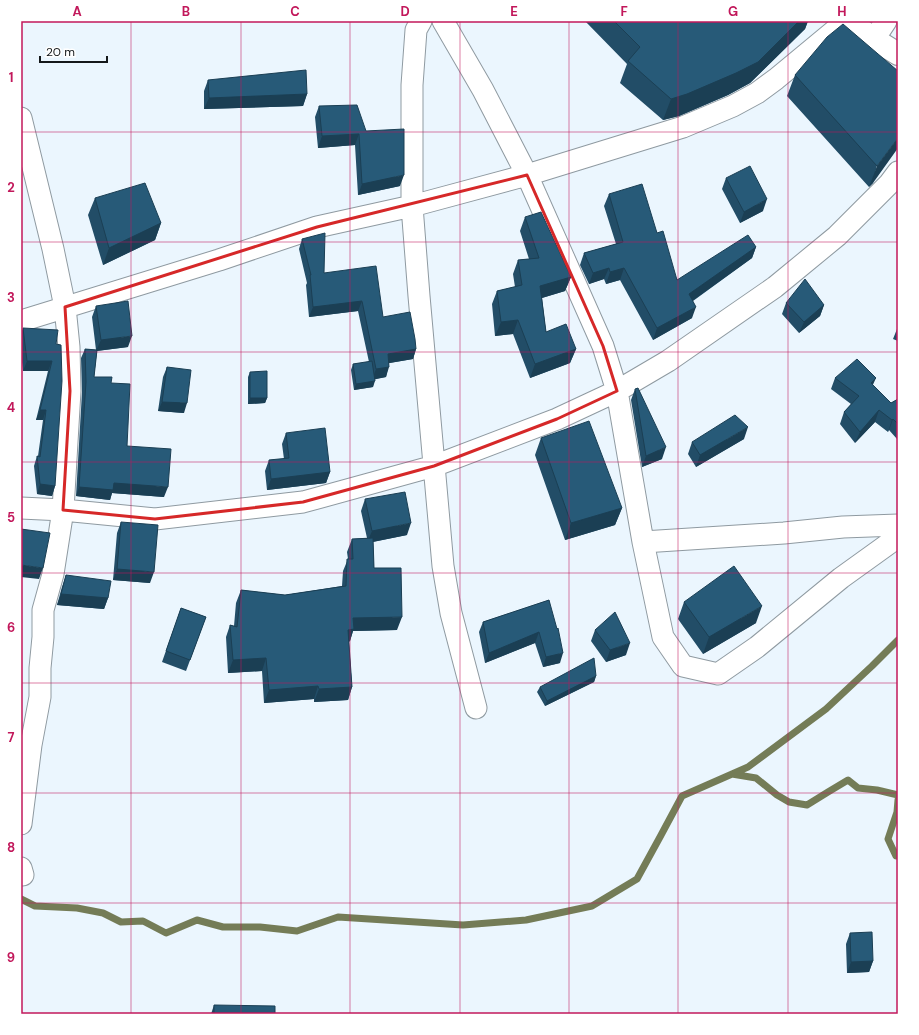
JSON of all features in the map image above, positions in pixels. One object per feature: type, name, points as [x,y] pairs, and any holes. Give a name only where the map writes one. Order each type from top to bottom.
[{"type":"street","points":[[421,21],[416,30],[412,85],[412,206],[419,296],[443,566],[451,613],[476,708]]},
{"type":"street","points":[[444,21],[483,90],[527,175],[603,346],[617,391],[643,542],[663,637],[684,666],[718,674],[757,647],[841,578],[898,537]]},
{"type":"street","points":[[21,321],[317,228],[412,206],[527,175],[683,126],[733,106],[757,93],[846,21]]},
{"type":"street","points":[[849,21],[898,54]]},
{"type":"street","points":[[874,39],[886,21]]},
{"type":"street","points":[[21,118],[53,249],[65,307],[69,347],[70,391],[63,510],[53,574],[43,610],[40,697],[30,752],[21,824]]},
{"type":"street","points":[[21,508],[63,510],[155,519],[304,502],[434,466],[557,419],[617,391],[668,361],[775,287],[838,236],[889,184],[898,172]]},
{"type":"street","points":[[643,542],[898,525]]},
{"type":"highlighted area","points":[[527,175],[603,346],[617,391],[557,419],[434,466],[303,502],[155,519],[63,510],[70,391],[65,307],[317,227]]},
{"type":"building","points":[[614,21],[799,21],[758,62],[687,94],[671,99],[628,61],[640,47]]},
{"type":"building","points":[[843,24],[898,71],[898,138],[877,166],[795,75],[827,37]]},
{"type":"building","points":[[306,70],[307,94],[209,98],[208,80]]},
{"type":"building","points":[[357,105],[366,131],[404,129],[404,175],[362,184],[359,134],[322,136],[319,106]]},
{"type":"building","points":[[750,166],[767,199],[744,212],[726,178]]},
{"type":"building","points":[[145,183],[161,223],[109,248],[95,198]]},
{"type":"building","points":[[642,184],[657,233],[663,231],[677,280],[748,235],[756,247],[689,294],[696,307],[657,328],[624,268],[610,272],[609,268],[593,273],[584,253],[623,242],[609,194]]},
{"type":"building","points":[[541,212],[571,277],[540,286],[546,332],[566,324],[576,349],[535,364],[518,320],[501,322],[497,291],[522,285],[518,260],[539,258],[525,217]]},
{"type":"building","points":[[325,233],[324,273],[376,266],[383,317],[410,312],[416,349],[388,354],[389,367],[376,369],[362,301],[313,307],[311,275],[302,239]]},
{"type":"building","points":[[805,279],[824,305],[804,322],[786,303]]},
{"type":"building","points":[[128,301],[132,336],[101,340],[96,306]]},
{"type":"building","points":[[23,328],[58,330],[56,344],[61,345],[62,381],[55,486],[40,484],[37,456],[40,457],[46,410],[40,410],[52,361],[27,361]]},
{"type":"building","points":[[85,349],[97,350],[94,377],[112,377],[111,383],[130,384],[127,446],[171,449],[168,487],[114,483],[113,490],[79,487],[86,382]]},
{"type":"building","points":[[857,359],[876,378],[871,383],[891,403],[898,399],[898,424],[879,410],[860,432],[844,412],[859,396],[835,378]]},
{"type":"building","points":[[372,361],[375,381],[356,384],[353,364]]},
{"type":"building","points":[[167,367],[191,370],[187,403],[162,402]]},
{"type":"building","points":[[267,371],[267,398],[250,398],[250,372]]},
{"type":"building","points":[[638,388],[666,447],[646,456],[635,389]]},
{"type":"building","points":[[735,415],[748,427],[700,455],[692,442]]},
{"type":"building","points":[[589,421],[622,508],[571,523],[541,438]]},
{"type":"building","points":[[325,428],[330,472],[271,479],[269,460],[289,458],[286,433]]},
{"type":"building","points":[[405,492],[411,523],[372,531],[365,499]]},
{"type":"building","points":[[121,522],[158,525],[154,572],[117,569]]},
{"type":"building","points":[[21,529],[50,533],[43,568],[21,565]]},
{"type":"building","points":[[373,538],[374,568],[401,568],[402,617],[353,618],[354,629],[348,630],[352,687],[319,689],[318,686],[269,690],[266,658],[233,660],[230,625],[237,627],[241,590],[285,595],[346,586],[347,559],[353,559],[352,539]]},
{"type":"building","points":[[734,566],[762,606],[709,637],[684,602]]},
{"type":"building","points":[[66,575],[111,581],[108,598],[61,594]]},
{"type":"building","points":[[549,600],[557,629],[558,628],[563,653],[546,657],[539,632],[489,653],[483,622]]},
{"type":"building","points":[[181,608],[206,617],[190,660],[166,651]]},
{"type":"building","points":[[615,612],[630,643],[610,650],[595,630]]},
{"type":"building","points":[[594,658],[596,676],[547,701],[540,687]]},
{"type":"building","points":[[872,932],[873,961],[851,962],[850,933]]},
{"type":"building","points":[[214,1005],[275,1006],[275,1014],[214,1014]]},
{"type":"waterway","points":[[21,899],[35,906],[77,908],[103,913],[121,922],[143,921],[166,933],[197,920],[223,927],[260,927],[297,931],[338,917],[463,925],[526,920],[592,906],[637,879],[682,796],[748,767],[826,709],[898,640]]},
{"type":"waterway","points":[[732,774],[756,778],[777,795],[789,802],[807,805],[848,780],[858,788],[877,790],[898,795]]},
{"type":"waterway","points":[[898,800],[897,812],[888,839],[896,856],[898,856]]}]
